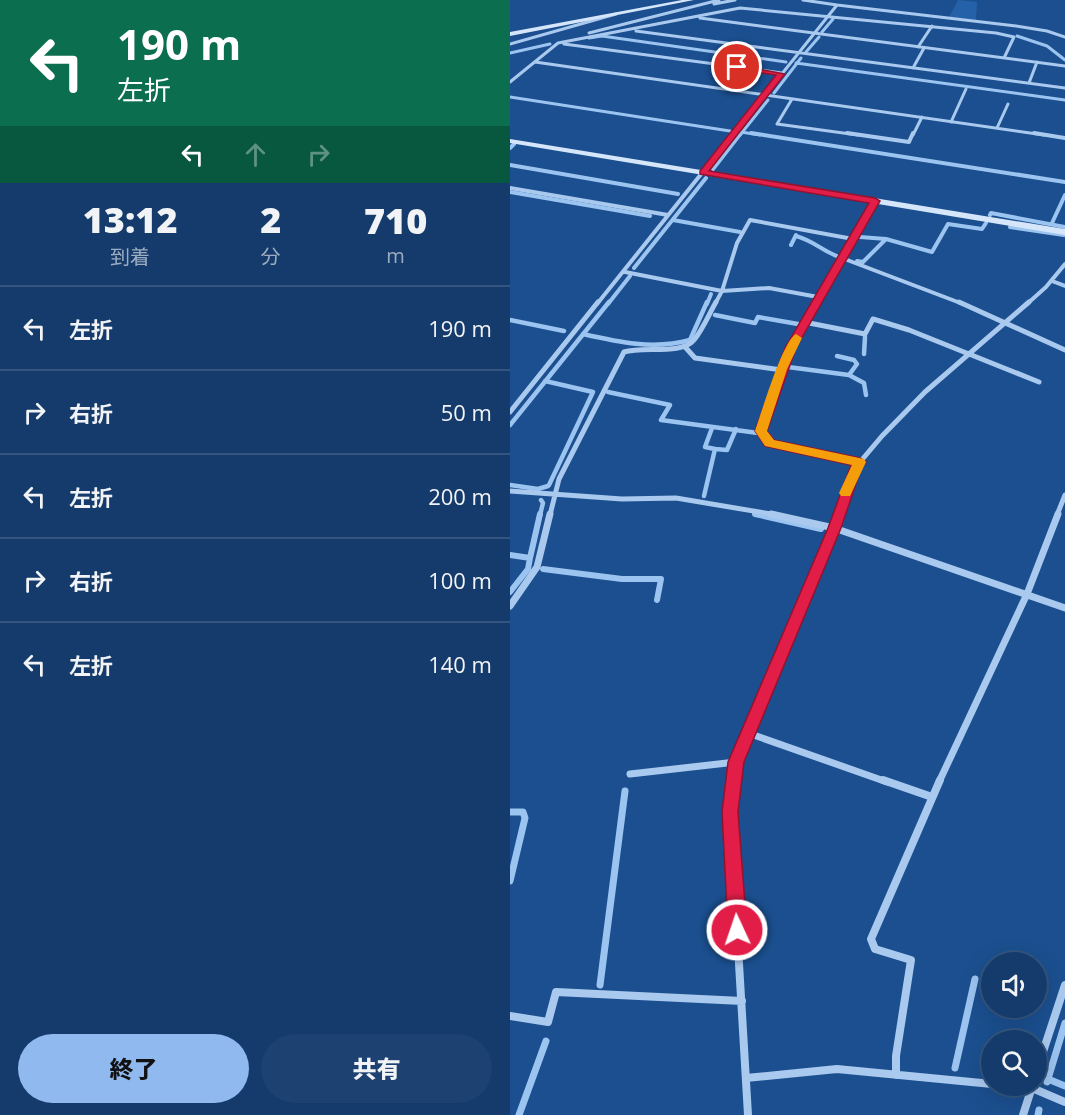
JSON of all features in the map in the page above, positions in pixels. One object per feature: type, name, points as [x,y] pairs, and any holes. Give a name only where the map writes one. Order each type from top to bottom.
[{"type":"street","points":[[510,34],[691,0]]},
{"type":"street","points":[[510,82],[558,43],[719,0]]},
{"type":"street","points":[[681,9],[735,0]]},
{"type":"street","points":[[803,0],[1016,26],[1047,31],[1065,37]]},
{"type":"street","points":[[510,412],[625,272],[837,5]]},
{"type":"street","points":[[558,43],[740,9],[932,26],[1014,37],[1004,58]]},
{"type":"street","points":[[510,44],[616,14]]},
{"type":"street","points":[[692,18],[1065,66]]},
{"type":"street","points":[[918,47],[932,26]]},
{"type":"street","points":[[633,29],[1065,88]]},
{"type":"street","points":[[558,43],[782,74]]},
{"type":"street","points":[[912,68],[924,48]]},
{"type":"street","points":[[535,62],[1065,138]]},
{"type":"street","points":[[1029,83],[1037,62]]},
{"type":"street","points":[[951,122],[966,89]]},
{"type":"street","points":[[792,99],[777,124],[909,142],[922,117]]},
{"type":"street","points":[[997,128],[1008,104]]},
{"type":"street","points":[[510,141],[1065,232]]},
{"type":"street","points":[[510,188],[668,215]]},
{"type":"street","points":[[860,462],[770,443],[761,431],[782,369],[804,322],[875,201]]},
{"type":"street","points":[[510,606],[537,567],[559,479],[624,352],[636,347],[677,350],[686,348],[693,342],[722,291],[737,243],[750,220],[853,239]]},
{"type":"street","points":[[842,258],[937,292],[1065,350]]},
{"type":"street","points":[[748,1115],[730,812],[736,762],[860,462],[882,436],[967,355],[1052,281],[1065,264]]},
{"type":"street","points":[[625,272],[722,291],[769,288],[818,297]]},
{"type":"street","points":[[1052,281],[1065,286]]},
{"type":"street","points":[[804,322],[865,334],[873,319],[909,330],[1039,382]]},
{"type":"street","points":[[686,348],[695,358],[782,369]]},
{"type":"street","points":[[510,490],[555,496],[622,499],[676,498],[753,510],[834,528],[1065,608]]},
{"type":"street","points":[[896,1075],[896,1056],[910,960],[875,949],[871,939],[932,796],[1027,594],[1065,495]]},
{"type":"street","points":[[748,733],[932,796]]},
{"type":"street","points":[[630,774],[736,762]]},
{"type":"street","points":[[1047,1040],[1065,985]]},
{"type":"street","points":[[510,1016],[548,1022],[555,992],[742,1001]]},
{"type":"street","points":[[746,1078],[837,1069],[981,1083]]},
{"type":"street","points":[[1047,1094],[1065,1102]]},
{"type":"street","points":[[1023,1115],[1029,1096]]},
{"type":"shaded area","points":[[958,0],[977,2],[976,20],[949,17]]},
{"type":"waterway","points":[[822,32],[833,19]]},
{"type":"waterway","points":[[589,38],[602,36],[786,62]]},
{"type":"waterway","points":[[1017,36],[1047,46],[1065,60]]},
{"type":"waterway","points":[[806,52],[819,37]]},
{"type":"waterway","points":[[510,53],[550,44]]},
{"type":"waterway","points":[[797,63],[801,58]]},
{"type":"waterway","points":[[774,93],[797,63]]},
{"type":"waterway","points":[[797,63],[1065,100]]},
{"type":"waterway","points":[[510,97],[730,131]]},
{"type":"waterway","points":[[742,132],[768,100]]},
{"type":"waterway","points":[[742,132],[760,135]]},
{"type":"waterway","points":[[713,169],[741,133]]},
{"type":"waterway","points":[[751,133],[1065,182]]},
{"type":"waterway","points":[[510,148],[514,144]]},
{"type":"waterway","points":[[510,165],[678,194]]},
{"type":"waterway","points":[[634,268],[706,178]]},
{"type":"waterway","points":[[510,192],[650,216]]},
{"type":"waterway","points":[[1052,223],[1065,195]]},
{"type":"waterway","points":[[990,215],[991,213],[1065,227]]},
{"type":"waterway","points":[[673,220],[740,232]]},
{"type":"waterway","points":[[886,239],[932,252],[948,224],[982,229],[986,223]]},
{"type":"waterway","points":[[1010,227],[1064,235]]},
{"type":"waterway","points":[[791,245],[796,235]]},
{"type":"waterway","points":[[796,236],[839,257]]},
{"type":"waterway","points":[[860,237],[886,239]]},
{"type":"waterway","points":[[857,261],[863,262],[886,239]]},
{"type":"waterway","points":[[608,304],[630,276]]},
{"type":"waterway","points":[[707,304],[711,294]]},
{"type":"waterway","points":[[583,334],[609,302]]},
{"type":"waterway","points":[[583,334],[650,345],[690,340],[707,302]]},
{"type":"waterway","points":[[715,315],[755,323],[758,317],[798,324]]},
{"type":"waterway","points":[[510,320],[564,331]]},
{"type":"waterway","points":[[545,381],[583,334]]},
{"type":"waterway","points":[[864,354],[865,337]]},
{"type":"waterway","points":[[837,356],[854,360],[857,364],[849,375]]},
{"type":"waterway","points":[[788,367],[849,375]]},
{"type":"waterway","points":[[849,375],[864,383],[866,395]]},
{"type":"waterway","points":[[510,425],[545,381]]},
{"type":"waterway","points":[[545,381],[593,392],[549,485]]},
{"type":"waterway","points":[[608,392],[670,405],[661,420],[736,430]]},
{"type":"waterway","points":[[712,428],[705,447],[715,449]]},
{"type":"waterway","points":[[715,449],[727,450],[736,430]]},
{"type":"waterway","points":[[736,430],[758,433]]},
{"type":"waterway","points":[[704,496],[715,449]]},
{"type":"waterway","points":[[510,485],[538,489],[548,486]]},
{"type":"waterway","points":[[540,515],[543,503],[541,500]]},
{"type":"waterway","points":[[530,558],[540,514]]},
{"type":"waterway","points":[[761,515],[755,514],[821,529]]},
{"type":"waterway","points":[[510,555],[530,558]]},
{"type":"waterway","points":[[510,592],[528,569],[530,558]]},
{"type":"waterway","points":[[543,569],[622,579],[661,579],[657,600]]},
{"type":"waterway","points":[[600,985],[625,791]]},
{"type":"waterway","points":[[510,812],[523,812],[525,818],[510,881]]},
{"type":"waterway","points":[[955,1068],[975,979]]},
{"type":"waterway","points":[[1047,1082],[1065,1023]]},
{"type":"waterway","points":[[519,1115],[546,1041]]},
{"type":"waterway","points":[[1048,1079],[1065,1086]]},
{"type":"waterway","points":[[1038,1115],[1039,1110]]},
{"type":"slow traffic","points":[[796,338],[782,369],[761,431],[770,443],[860,462],[855,468],[845,493]]},
{"type":"route","points":[[737,67],[782,74],[703,172],[875,201],[790,348],[761,431],[770,443],[860,462],[855,468],[834,528],[736,762],[730,812],[737,930]]}]
